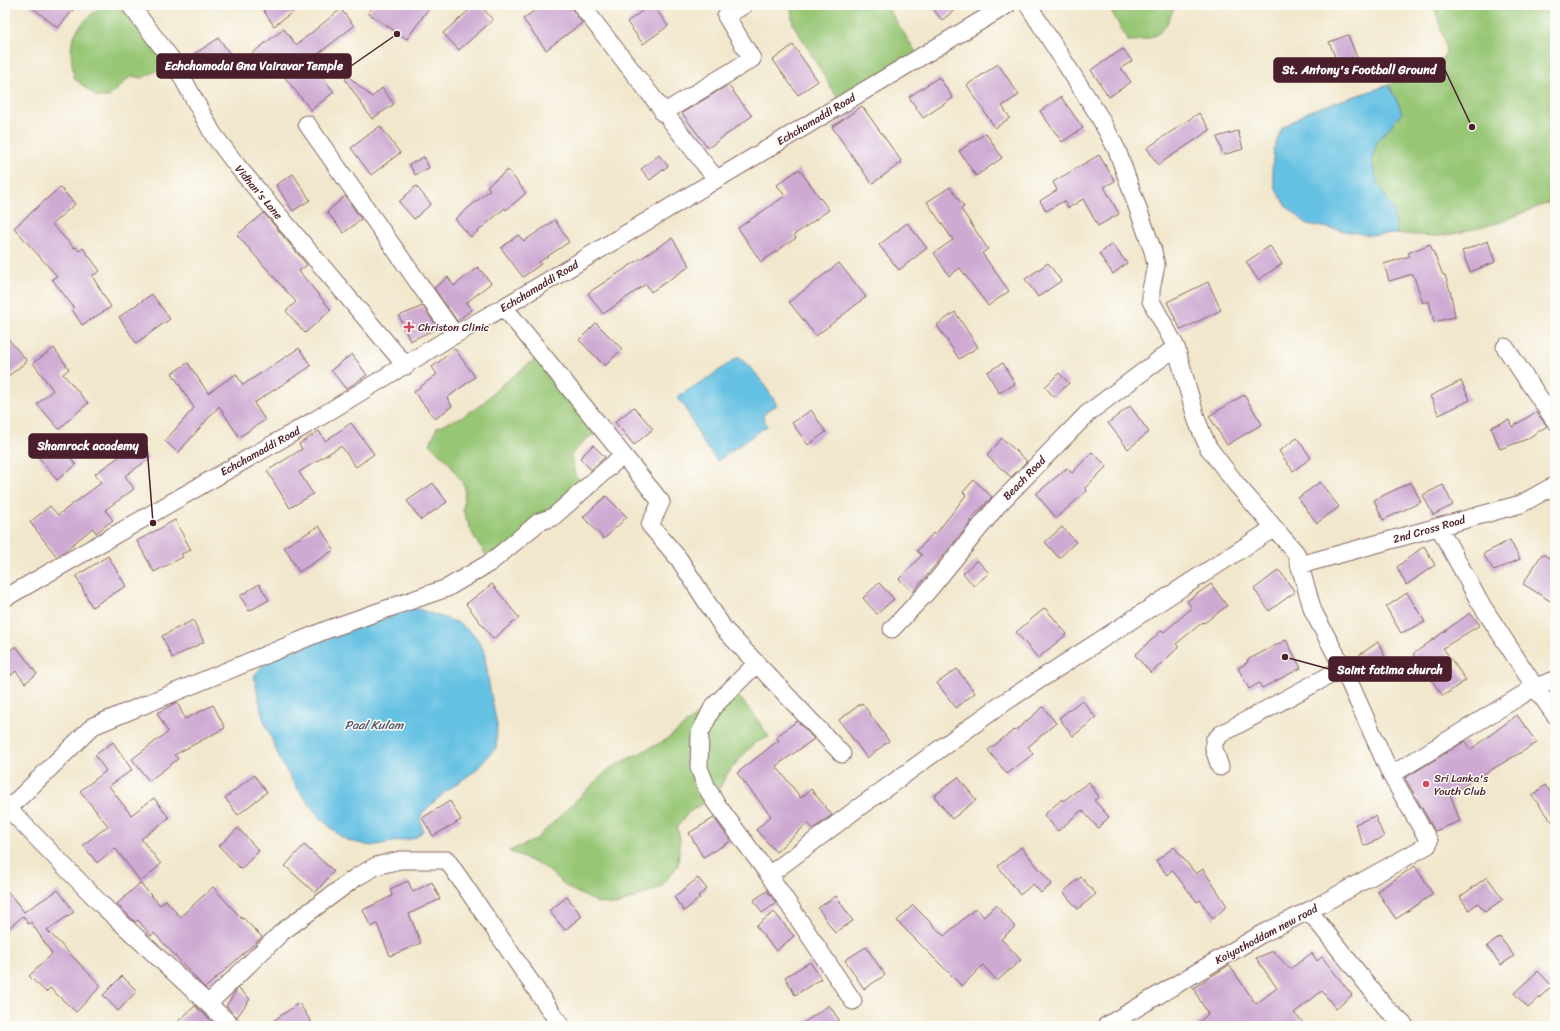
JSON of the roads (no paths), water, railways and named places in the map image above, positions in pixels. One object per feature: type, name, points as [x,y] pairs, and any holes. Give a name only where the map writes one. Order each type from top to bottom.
[{"type":"street","name":"Vidhan's Lane","points":[[130,5],[175,64],[217,140],[238,167],[406,366]]},
{"type":"street","points":[[581,5],[663,113],[716,179]]},
{"type":"street","points":[[663,113],[752,59],[726,16],[744,5]]},
{"type":"street","name":"Echchamaddi Road","points":[[5,598],[406,366],[455,335],[1007,5]]},
{"type":"street","points":[[1028,5],[1099,116],[1116,150],[1153,251],[1156,266],[1151,290],[1151,301],[1176,347],[1197,421],[1208,448],[1237,485],[1296,553],[1313,611],[1343,668],[1391,775],[1535,687],[1555,680]]},
{"type":"street","points":[[307,124],[455,335]]},
{"type":"street","points":[[504,307],[662,502],[650,524],[679,559],[724,629],[842,754]]},
{"type":"street","name":"Beach Road","points":[[892,629],[928,592],[998,505],[1088,413],[1176,347]]},
{"type":"street","points":[[1505,347],[1555,421]]},
{"type":"street","points":[[232,1026],[102,905],[7,807],[93,726],[326,630],[447,588],[491,562],[539,522],[553,517],[623,455]]},
{"type":"street","name":"2nd Cross Road","points":[[1300,565],[1521,504],[1555,485]]},
{"type":"street","points":[[1439,526],[1479,601],[1535,687],[1555,714]]},
{"type":"street","points":[[769,875],[858,808],[1005,702],[1274,528]]},
{"type":"street","points":[[757,663],[714,707],[700,733],[699,768],[707,788],[715,802],[769,875],[853,1001]]},
{"type":"street","points":[[1220,767],[1214,749],[1214,741],[1220,734],[1343,668]]},
{"type":"street","name":"Koiyathoddam new road","points":[[1106,1026],[1260,935],[1309,911],[1428,846],[1430,841],[1391,775]]},
{"type":"street","points":[[208,1004],[282,932],[355,878],[376,866],[400,860],[447,860],[561,1026]]},
{"type":"street","points":[[1309,911],[1386,1008],[1405,1026]]},
{"type":"water","points":[[1389,85],[1402,113],[1377,141],[1372,160],[1377,182],[1393,210],[1397,234],[1367,235],[1307,224],[1286,206],[1275,188],[1272,170],[1274,148],[1282,128],[1309,111]]},
{"type":"water","points":[[738,357],[755,373],[777,405],[769,409],[763,416],[767,426],[717,461],[702,441],[685,407],[677,397]]},
{"type":"water","name":"Paal Kulam","points":[[415,608],[459,623],[476,637],[484,651],[497,725],[496,748],[475,771],[445,792],[422,813],[420,818],[423,831],[415,838],[371,846],[349,841],[340,836],[320,818],[296,787],[281,762],[263,718],[254,676],[267,660]]},
{"type":"place","name":"Echchamodai Gna Vairavar Temple","points":[[397,34]]},
{"type":"place","name":"St. Antony's Football Ground","points":[[1472,127]]},
{"type":"place","name":"Christon Clinic","points":[[409,327]]},
{"type":"place","name":"Shamrock academy","points":[[153,523]]},
{"type":"place","name":"Saint fatima church","points":[[1285,657]]},
{"type":"place","name":"Sri Lanka's Youth Club","points":[[1426,784]]}]
